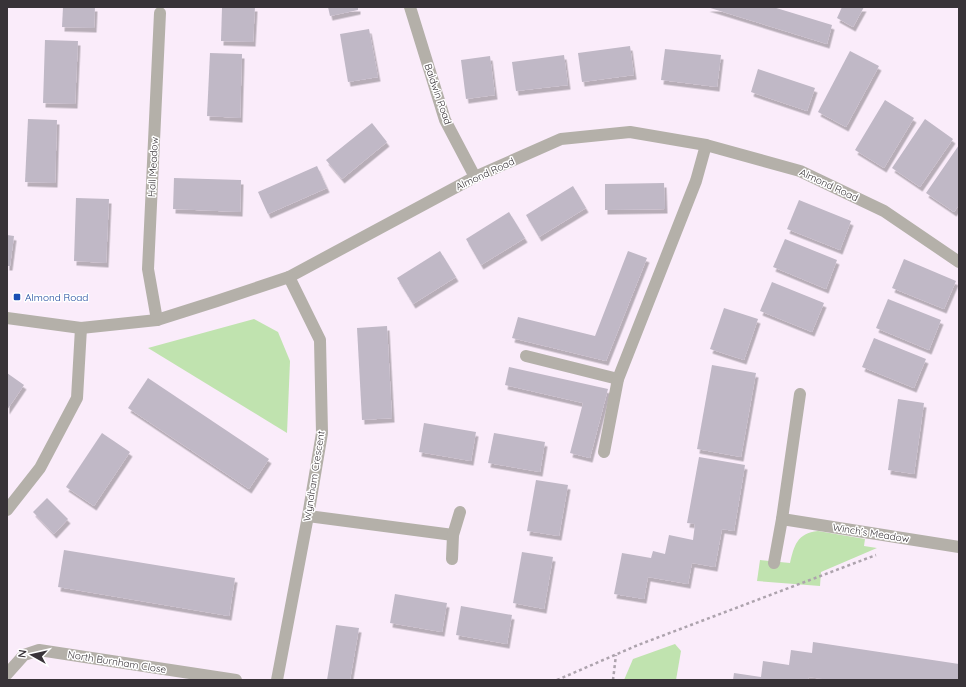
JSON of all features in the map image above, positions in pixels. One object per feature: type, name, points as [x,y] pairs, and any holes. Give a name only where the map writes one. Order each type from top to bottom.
[{"type":"street","name":"Baldwin Road","points":[[410,7],[445,120],[475,177]]},
{"type":"street","name":"Hall Meadow","points":[[157,320],[148,270],[160,13]]},
{"type":"street","name":"Almond Road","points":[[7,318],[81,328],[157,320],[289,277],[475,177],[561,139],[630,132],[706,145],[800,171],[884,211],[959,262]]},
{"type":"street","points":[[604,452],[618,379],[696,181],[706,145]]},
{"type":"street","name":"Wyndham Crescent","points":[[277,680],[322,433],[320,340],[289,277]]},
{"type":"street","points":[[7,510],[40,468],[77,398],[81,328]]},
{"type":"street","points":[[526,356],[618,379]]},
{"type":"street","points":[[774,563],[782,519],[800,394]]},
{"type":"street","points":[[452,560],[454,535],[460,512]]},
{"type":"street","points":[[308,516],[454,535]]},
{"type":"street","name":"Winch's Meadow","points":[[782,519],[959,547]]},
{"type":"street","name":"North Burnham Close","points":[[7,674],[24,655],[39,650],[236,680]]},
{"type":"path","points":[[557,680],[638,645],[877,554]]},
{"type":"path","points":[[613,680],[616,655]]},
{"type":"green space","points":[[254,319],[278,332],[290,361],[287,433],[148,348]]},
{"type":"green space","points":[[818,531],[865,539],[864,546],[877,548],[821,572],[820,586],[757,581],[760,560],[790,563],[793,551],[798,541],[805,534]]},
{"type":"green space","points":[[675,644],[681,651],[676,680],[624,680],[633,659]]},
{"type":"building","points":[[63,7],[95,7],[94,28],[62,27]]},
{"type":"building","points":[[222,7],[255,7],[253,42],[221,41]]},
{"type":"building","points":[[328,7],[358,7],[358,10],[330,16]]},
{"type":"building","points":[[707,7],[773,7],[832,25],[827,44]]},
{"type":"building","points":[[842,7],[864,7],[853,27],[837,18]]},
{"type":"building","points":[[369,29],[378,77],[348,82],[340,34]]},
{"type":"building","points":[[45,40],[78,41],[75,104],[43,103]]},
{"type":"building","points":[[630,46],[634,75],[582,82],[578,53]]},
{"type":"building","points":[[665,49],[721,55],[717,87],[661,80]]},
{"type":"building","points":[[850,51],[879,66],[846,127],[818,112]]},
{"type":"building","points":[[210,53],[242,54],[240,118],[207,116]]},
{"type":"building","points":[[564,55],[568,85],[516,91],[512,62]]},
{"type":"building","points":[[490,56],[495,95],[466,99],[461,60]]},
{"type":"building","points":[[758,69],[815,88],[807,111],[751,92]]},
{"type":"building","points":[[885,100],[914,118],[884,168],[855,150]]},
{"type":"building","points":[[28,119],[57,120],[55,183],[25,182]]},
{"type":"building","points":[[925,119],[953,139],[920,187],[892,168]]},
{"type":"building","points":[[372,123],[387,142],[342,179],[326,160]]},
{"type":"building","points":[[959,145],[959,205],[954,212],[926,193]]},
{"type":"building","points":[[317,166],[327,188],[268,214],[258,192]]},
{"type":"building","points":[[174,178],[241,180],[240,212],[173,209]]},
{"type":"building","points":[[664,183],[665,209],[605,210],[605,184]]},
{"type":"building","points":[[573,186],[586,208],[539,237],[526,215]]},
{"type":"building","points":[[76,198],[109,199],[106,263],[74,261]]},
{"type":"building","points":[[799,200],[851,221],[840,250],[787,229]]},
{"type":"building","points":[[509,212],[525,238],[481,265],[466,239]]},
{"type":"building","points":[[7,235],[14,236],[10,266],[7,266]]},
{"type":"building","points":[[785,239],[837,260],[826,289],[773,267]]},
{"type":"building","points":[[440,251],[456,277],[413,304],[397,278]]},
{"type":"building","points":[[628,251],[647,258],[606,361],[512,338],[518,317],[595,336]]},
{"type":"building","points":[[904,259],[956,281],[944,309],[892,288]]},
{"type":"building","points":[[772,282],[824,303],[812,332],[760,311]]},
{"type":"building","points":[[888,299],[941,320],[929,350],[876,328]]},
{"type":"building","points":[[724,308],[758,319],[744,360],[710,349]]},
{"type":"building","points":[[387,326],[392,418],[362,420],[357,328]]},
{"type":"building","points":[[874,338],[926,359],[914,388],[862,367]]},
{"type":"building","points":[[712,365],[756,373],[741,457],[697,449]]},
{"type":"building","points":[[509,367],[608,389],[590,458],[570,453],[583,403],[505,385]]},
{"type":"building","points":[[7,373],[24,385],[7,410]]},
{"type":"building","points":[[148,378],[269,459],[249,489],[128,408]]},
{"type":"building","points":[[898,399],[924,403],[914,474],[888,470]]},
{"type":"building","points":[[424,423],[476,432],[471,461],[419,452]]},
{"type":"building","points":[[102,433],[130,452],[94,506],[66,487]]},
{"type":"building","points":[[494,433],[545,442],[540,472],[488,463]]},
{"type":"building","points":[[699,457],[745,465],[734,531],[722,529],[715,567],[692,563],[688,584],[648,577],[644,599],[614,594],[622,553],[651,558],[653,551],[665,554],[669,535],[693,540],[695,524],[687,523]]},
{"type":"building","points":[[536,480],[568,485],[559,536],[527,531]]},
{"type":"building","points":[[47,498],[68,519],[54,534],[33,512]]},
{"type":"building","points":[[64,550],[235,578],[229,616],[58,587]]},
{"type":"building","points":[[522,552],[553,557],[544,609],[513,603]]},
{"type":"building","points":[[395,594],[447,603],[442,632],[390,623]]},
{"type":"building","points":[[461,606],[512,615],[507,644],[456,635]]},
{"type":"building","points":[[336,625],[359,628],[350,680],[327,680]]},
{"type":"building","points":[[813,642],[959,664],[959,680],[829,680],[809,677],[808,680],[733,680],[734,673],[761,677],[763,661],[789,665],[791,650],[812,653]]},
{"type":"place","name":"Almond Road","points":[[17,297]]}]
